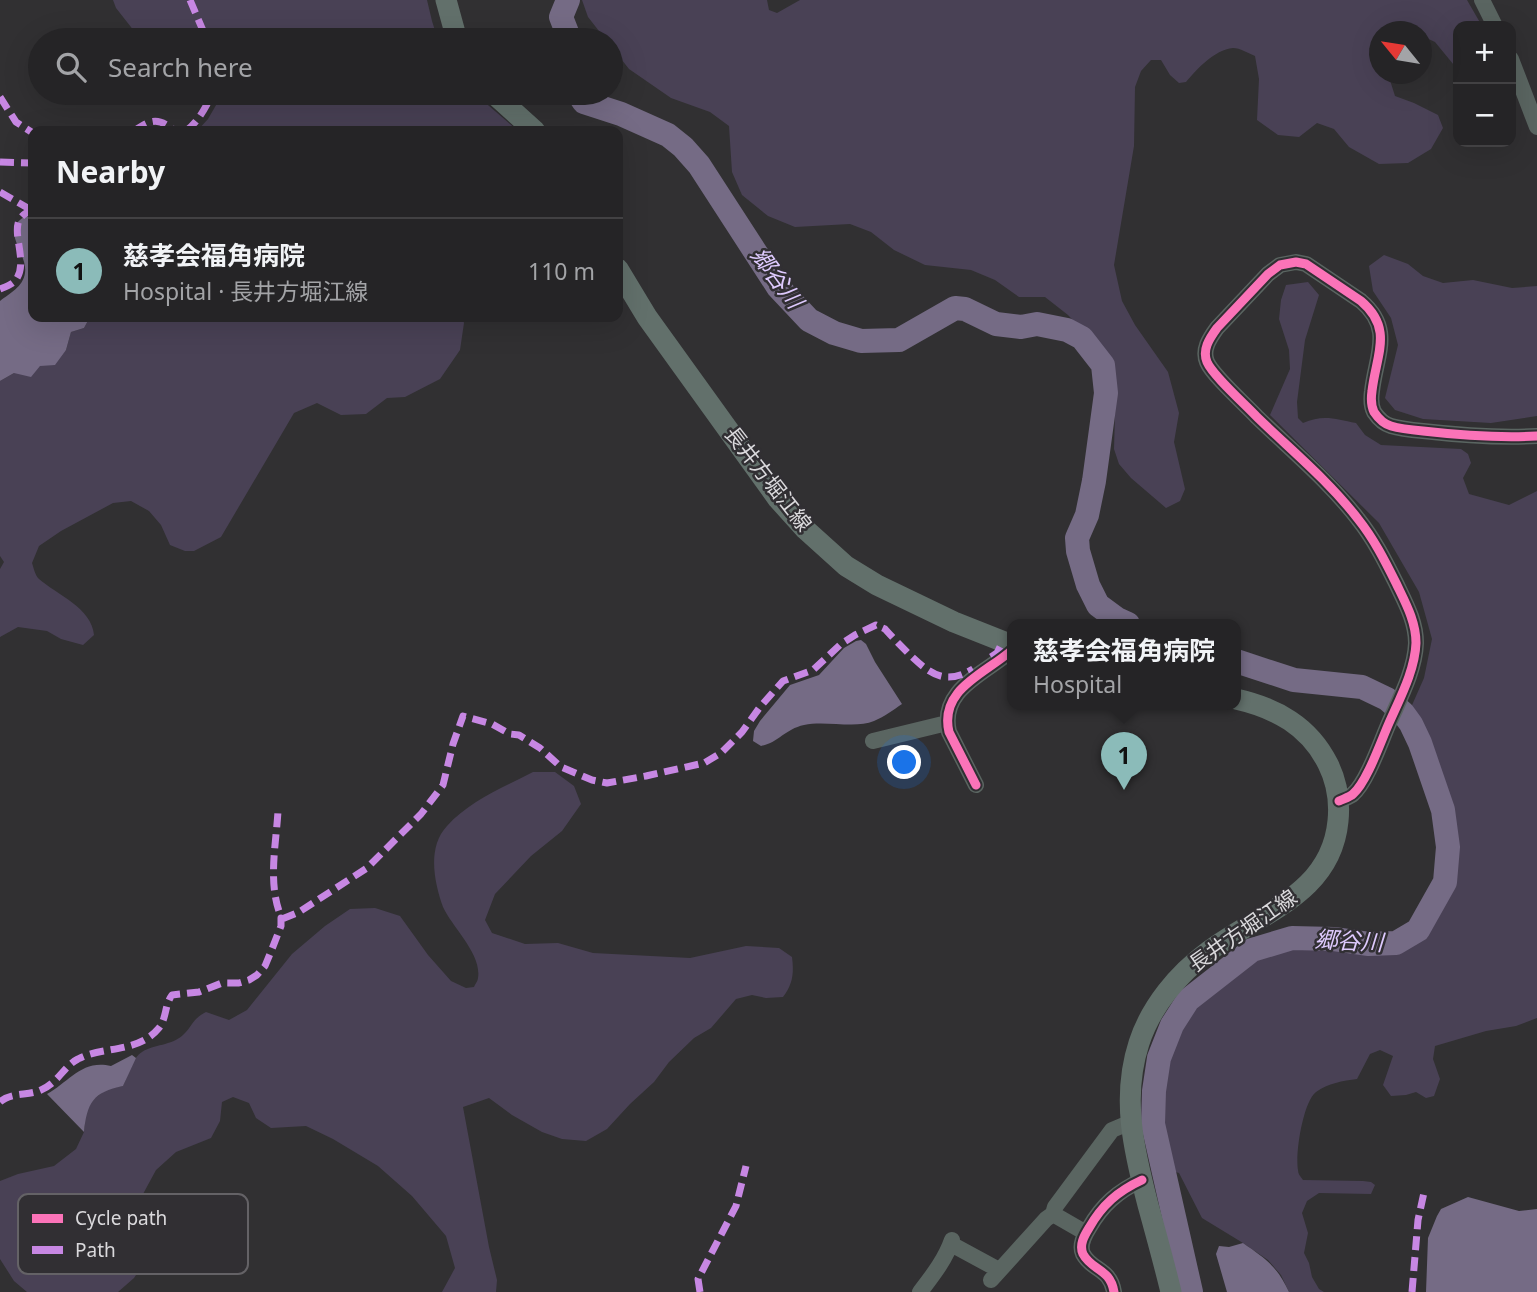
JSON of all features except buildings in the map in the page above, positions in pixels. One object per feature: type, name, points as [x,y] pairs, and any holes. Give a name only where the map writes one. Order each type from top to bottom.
[{"type":"main road","points":[[446,0],[454,28]]},
{"type":"main road","points":[[506,105],[529,126]]},
{"type":"main road","name":"長井方堀江線","points":[[623,277],[647,317],[778,499],[805,529],[846,566],[877,585],[954,622],[1007,643]]},
{"type":"main road","name":"長井方堀江線","points":[[1171,1292],[1130,1122],[1130,1082],[1139,1042],[1157,1007],[1181,975],[1202,956],[1281,906],[1314,878],[1326,861],[1337,830],[1339,801],[1335,781],[1312,738],[1280,715],[1241,701]]},
{"type":"street","points":[[1482,0],[1492,21]]},
{"type":"street","points":[[1516,72],[1537,127]]},
{"type":"street","points":[[1339,801],[1353,794],[1362,782],[1394,711],[1411,670],[1415,654],[1415,631],[1407,605],[1376,545],[1358,519],[1334,491],[1237,397],[1209,366],[1206,348],[1210,338],[1268,274],[1280,265],[1296,262],[1306,264],[1361,301],[1377,319],[1381,345],[1371,401],[1379,419],[1387,425],[1447,433],[1537,436]]},
{"type":"street","points":[[976,785],[949,732],[947,723],[950,706],[958,691],[1007,654]]},
{"type":"street","points":[[873,741],[947,723]]},
{"type":"street","points":[[920,1292],[944,1260],[952,1242],[995,1275],[1053,1214],[1055,1207],[1112,1130],[1130,1122]]},
{"type":"street","points":[[1114,1292],[1110,1279],[1084,1255],[1083,1238],[1106,1203],[1127,1187],[1142,1180]]},
{"type":"street","points":[[1053,1214],[1086,1233]]},
{"type":"shaded area","points":[[113,0],[427,0],[434,28],[132,28]]},
{"type":"shaded area","points":[[582,0],[767,0],[769,10],[777,13],[800,0],[1467,0],[1479,21],[1453,21],[1453,64],[1432,41],[1432,21],[1369,21],[1369,84],[1391,84],[1395,96],[1438,115],[1443,128],[1431,149],[1408,163],[1379,164],[1349,147],[1334,129],[1317,123],[1299,137],[1278,135],[1257,120],[1259,79],[1255,56],[1241,50],[1233,48],[1219,52],[1186,82],[1179,83],[1170,75],[1161,60],[1151,60],[1141,71],[1135,87],[1134,146],[1114,265],[1122,301],[1135,325],[1168,372],[1179,413],[1174,442],[1185,489],[1180,501],[1166,508],[1119,464],[1114,449],[1116,380],[1111,360],[1068,315],[1045,297],[1019,297],[995,280],[971,270],[925,265],[894,250],[871,232],[850,224],[795,227],[768,216],[742,195],[732,172],[729,126],[710,112],[671,98],[629,69],[623,61],[623,28],[597,28],[588,17]]},
{"type":"shaded area","points":[[216,105],[488,105],[512,126],[202,126]]},
{"type":"shaded area","points":[[28,217],[28,322],[87,322],[84,328],[71,332],[66,350],[55,365],[40,366],[31,377],[14,373],[0,381],[0,301],[16,289],[25,273],[15,236],[17,223]]},
{"type":"shaded area","points":[[1384,255],[1408,264],[1423,276],[1443,283],[1473,280],[1512,288],[1537,286],[1537,416],[1491,423],[1423,419],[1395,410],[1385,398],[1398,345],[1391,318],[1373,291],[1369,266]]},
{"type":"shaded area","points":[[1308,282],[1319,295],[1305,340],[1297,402],[1298,418],[1303,423],[1323,418],[1336,419],[1356,423],[1365,435],[1381,445],[1461,449],[1468,454],[1471,463],[1463,478],[1469,494],[1509,505],[1537,491],[1537,1018],[1516,1026],[1486,1031],[1435,1046],[1433,1059],[1440,1079],[1434,1096],[1426,1098],[1416,1092],[1391,1096],[1383,1085],[1393,1056],[1380,1050],[1370,1054],[1357,1079],[1331,1084],[1316,1092],[1307,1106],[1301,1129],[1297,1162],[1299,1175],[1303,1180],[1363,1181],[1375,1185],[1371,1194],[1319,1193],[1307,1201],[1302,1213],[1308,1233],[1304,1253],[1312,1277],[1324,1292],[1289,1292],[1281,1275],[1268,1260],[1202,1218],[1179,1173],[1159,1167],[1154,1150],[1150,1099],[1155,1060],[1173,1018],[1200,982],[1244,948],[1285,931],[1391,941],[1415,929],[1441,883],[1440,815],[1422,754],[1405,721],[1424,678],[1432,639],[1419,592],[1379,523],[1270,415],[1290,369],[1289,350],[1279,319],[1281,300],[1286,285]]},
{"type":"shaded area","points":[[87,322],[464,323],[460,350],[440,379],[405,397],[387,398],[366,414],[341,415],[317,403],[294,413],[221,537],[194,551],[185,551],[170,545],[161,525],[149,511],[131,501],[113,503],[61,531],[39,546],[32,563],[34,570],[39,579],[80,609],[92,625],[94,635],[83,645],[61,639],[47,631],[18,627],[0,637],[0,569],[4,562],[0,556],[0,381],[14,373],[40,366],[66,350],[71,332],[84,328]]},
{"type":"shaded area","points":[[861,640],[902,704],[881,718],[866,723],[804,725],[761,746],[753,741],[754,731],[760,721],[790,685],[819,675],[844,648]]},
{"type":"shaded area","points":[[533,772],[555,772],[574,786],[581,804],[562,831],[531,856],[495,894],[485,920],[492,933],[525,944],[558,943],[593,953],[690,958],[746,946],[779,948],[792,957],[793,973],[789,988],[783,997],[752,995],[736,999],[711,1028],[694,1038],[669,1062],[654,1082],[607,1129],[586,1141],[562,1139],[542,1132],[489,1098],[463,1107],[497,1280],[496,1292],[442,1292],[455,1268],[446,1236],[412,1196],[378,1166],[333,1139],[306,1126],[271,1128],[256,1118],[249,1103],[233,1097],[222,1102],[220,1121],[211,1138],[176,1152],[156,1170],[143,1194],[18,1194],[18,1274],[137,1274],[118,1292],[27,1292],[14,1281],[0,1259],[0,1181],[54,1166],[76,1149],[84,1132],[86,1110],[95,1098],[107,1089],[123,1086],[139,1055],[147,1049],[178,1039],[206,1012],[229,1020],[247,1010],[292,954],[350,909],[375,908],[400,916],[451,981],[466,988],[474,987],[478,969],[471,950],[443,907],[434,865],[437,844],[447,826],[487,795]]},
{"type":"shaded area","points":[[132,1055],[136,1058],[123,1086],[105,1092],[93,1100],[87,1113],[84,1132],[47,1094],[84,1069],[111,1066]]},
{"type":"shaded area","points":[[1468,1197],[1519,1211],[1537,1209],[1537,1292],[1426,1292],[1428,1238],[1437,1216],[1441,1209]]},
{"type":"shaded area","points":[[1243,1243],[1270,1264],[1289,1292],[1227,1292],[1216,1254],[1219,1246],[1229,1247]]},
{"type":"waterway","name":"郷谷川","points":[[565,28],[561,17],[568,0]]},
{"type":"waterway","name":"郷谷川","points":[[593,105],[668,135],[683,147],[699,165],[778,287],[809,320],[834,333],[861,341],[899,340],[955,308],[965,309],[996,324],[1021,327],[1037,324],[1067,330],[1082,338],[1103,365],[1106,393],[1094,481],[1087,515],[1077,538],[1078,551],[1088,585],[1098,605],[1117,619]]},
{"type":"waterway","name":"郷谷川","points":[[1191,1292],[1153,1124],[1159,1058],[1172,1025],[1188,1000],[1252,950],[1292,938],[1334,939],[1369,944],[1396,943],[1418,930],[1445,882],[1448,847],[1443,810],[1420,743],[1403,713],[1387,699],[1362,687],[1294,680],[1241,663]]},
{"type":"marked path","points":[[190,0],[202,28]]},
{"type":"marked path","points":[[0,97],[16,122],[28,130]]},
{"type":"marked path","points":[[192,126],[206,105]]},
{"type":"marked path","points":[[143,126],[155,121],[168,126]]},
{"type":"marked path","points":[[0,162],[28,163]]},
{"type":"marked path","points":[[0,192],[28,208]]},
{"type":"marked path","points":[[0,289],[15,281],[20,272],[18,222],[28,213]]},
{"type":"marked path","points":[[282,919],[299,912],[367,868],[421,814],[443,785],[463,716],[519,735],[540,748],[561,767],[607,783],[704,763],[721,753],[742,732],[783,681],[813,670],[841,644],[876,625],[885,629],[931,672],[954,677],[973,669]]},
{"type":"marked path","points":[[991,657],[997,653],[1003,641]]},
{"type":"marked path","points":[[0,1102],[47,1087],[78,1059],[130,1046],[150,1037],[161,1025],[172,995],[199,992],[222,983],[239,983],[257,975],[265,966],[282,919],[277,906],[274,879],[278,811]]},
{"type":"marked path","points":[[700,1292],[698,1279],[736,1206],[746,1166]]},
{"type":"marked path","points":[[1412,1292],[1418,1220],[1425,1188]]},
{"type":"cycle path","points":[[1339,801],[1353,794],[1363,780],[1406,684],[1416,643],[1412,619],[1374,542],[1347,505],[1210,368],[1206,358],[1209,340],[1268,274],[1280,265],[1296,262],[1306,264],[1361,301],[1377,322],[1380,343],[1372,402],[1379,419],[1403,429],[1451,434],[1537,436]]},
{"type":"cycle path","points":[[976,785],[949,732],[951,704],[957,693],[967,684],[1007,654]]},
{"type":"cycle path","points":[[1114,1292],[1109,1278],[1083,1254],[1083,1241],[1105,1206],[1125,1189],[1142,1180]]},
{"type":"place","name":"慈孝会福角病院","points":[[1124,790]]}]
